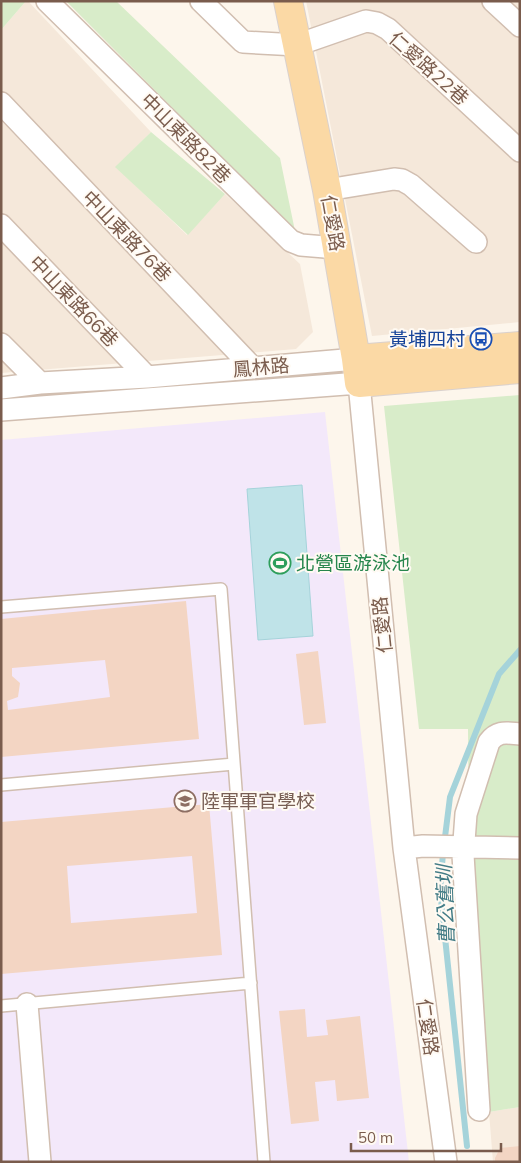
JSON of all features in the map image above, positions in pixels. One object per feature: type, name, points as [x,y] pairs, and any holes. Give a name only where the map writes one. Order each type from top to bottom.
[{"type":"main road","name":"仁愛路","points":[[288,1],[327,190],[358,371]]},
{"type":"main road","name":"鳳林路","points":[[358,371],[520,346]]},
{"type":"main road","name":"鳳林路","points":[[358,371],[520,369]]},
{"type":"street","name":"中山東路82巷","points":[[47,1],[291,241],[301,245],[337,248]]},
{"type":"street","points":[[201,1],[243,42],[297,45]]},
{"type":"street","points":[[493,1],[520,26]]},
{"type":"street","name":"仁愛路22巷","points":[[297,45],[366,21],[377,23],[388,29],[520,151]]},
{"type":"street","name":"中山東路76巷","points":[[1,103],[253,368]]},
{"type":"street","points":[[327,190],[394,179],[402,180],[412,185],[476,242]]},
{"type":"street","name":"中山東路66巷","points":[[1,226],[147,377]]},
{"type":"street","points":[[1,344],[40,383]]},
{"type":"street","name":"鳳林路","points":[[1,388],[40,383],[147,377],[253,368],[358,371]]},
{"type":"street","name":"鳳林路","points":[[1,410],[358,371]]},
{"type":"street","name":"仁愛路","points":[[358,371],[413,847],[446,1162]]},
{"type":"street","points":[[479,1110],[458,846],[466,814],[490,742],[494,735],[502,733],[520,734]]},
{"type":"street","points":[[413,847],[520,848]]},
{"type":"street","points":[[27,1004],[40,1162]]},
{"type":"lane","points":[[1,607],[221,589],[264,1162]]},
{"type":"lane","points":[[1,785],[234,764]]},
{"type":"lane","points":[[1,1006],[250,983]]},
{"type":"shaded area","points":[[26,1],[151,132],[116,167],[187,235],[225,194],[300,264],[313,332],[296,349],[1,373],[1,30]]},
{"type":"shaded area","points":[[306,1],[520,1],[520,322],[372,336]]},
{"type":"shaded area","name":"陸軍軍官學校","points":[[325,412],[409,1162],[1,1162],[1,440]]},
{"type":"shaded area","points":[[520,1107],[520,1162],[493,1162],[489,1112]]},
{"type":"green space","points":[[1,1],[26,1],[1,30]]},
{"type":"green space","points":[[66,1],[116,1],[280,158],[295,231]]},
{"type":"green space","points":[[151,132],[225,194],[188,235],[115,167]]},
{"type":"green space","points":[[520,395],[520,1107],[489,1112],[469,837],[468,729],[419,729],[384,406]]},
{"type":"water","name":"北營區游泳池","points":[[302,485],[313,636],[258,640],[247,489]]},
{"type":"building","points":[[186,601],[199,739],[1,757],[1,619]],"holes":[[[105,660],[110,697],[8,710],[7,701],[18,697],[20,683],[12,676],[12,668]]]},
{"type":"building","points":[[318,651],[326,723],[304,725],[296,654]]},
{"type":"building","points":[[209,804],[222,955],[1,974],[1,822]],"holes":[[[192,856],[197,913],[71,923],[67,866]]]},
{"type":"building","points":[[305,1009],[307,1037],[328,1035],[326,1020],[360,1016],[369,1098],[337,1101],[335,1080],[315,1082],[319,1121],[291,1124],[279,1011]]},
{"type":"building","points":[[520,1146],[520,1162],[495,1162],[500,1148]]},
{"type":"waterway","name":"曹公舊圳","points":[[467,1146],[440,890],[443,853],[450,797],[499,674],[520,650]]},
{"type":"place","name":"黃埔四村","points":[[481,339]]},
{"type":"place","name":"北營區游泳池","points":[[280,563]]},
{"type":"place","name":"陸軍軍官學校","points":[[185,801]]}]
